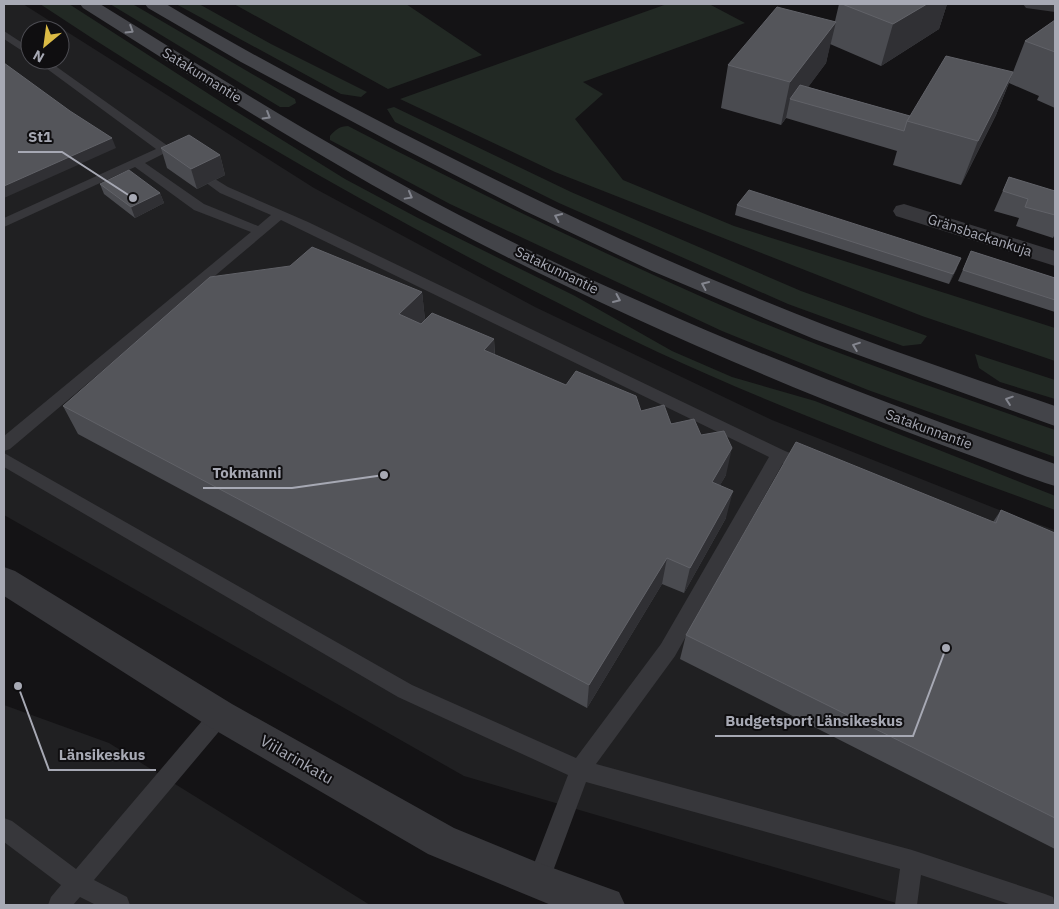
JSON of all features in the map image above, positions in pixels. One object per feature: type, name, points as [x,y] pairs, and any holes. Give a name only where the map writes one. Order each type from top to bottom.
[{"type":"main road","name":"Satakunnantie","points":[[89,4],[302,137],[452,220],[565,275],[712,342],[864,405],[1055,475]]},
{"type":"main road","points":[[154,4],[228,49],[332,104],[486,183],[616,245],[746,303],[888,358],[1055,416]]},
{"type":"street","points":[[1032,4],[1055,7]]},
{"type":"street","name":"Gränsbackankuja","points":[[904,210],[1055,259]]},
{"type":"street","name":"Viilarinkatu","points":[[4,580],[220,715],[441,841],[538,882],[606,905]]},
{"type":"lane","points":[[4,34],[20,45]]},
{"type":"lane","points":[[54,70],[181,161]]},
{"type":"lane","points":[[4,223],[165,149]]},
{"type":"lane","points":[[136,162],[199,206],[260,231]]},
{"type":"lane","points":[[211,182],[224,190],[312,229],[779,455],[822,472]]},
{"type":"lane","points":[[4,446],[279,215]]},
{"type":"lane","points":[[538,882],[580,770],[668,650],[779,455]]},
{"type":"lane","points":[[4,460],[405,692],[580,770],[912,861],[1046,905]]},
{"type":"lane","points":[[59,905],[220,715]]},
{"type":"lane","points":[[4,829],[78,884],[119,905]]},
{"type":"lane","points":[[906,905],[912,861]]},
{"type":"shaded area","points":[[4,4],[23,4],[48,20],[20,20],[20,70],[70,70],[70,34],[314,188],[535,307],[772,420],[1007,513],[1055,530],[1055,905],[903,905],[464,776],[4,515]]},
{"type":"shaded area","points":[[40,4],[69,4],[345,179],[418,218],[575,296],[672,351],[732,377],[815,401],[1053,495],[1055,496],[1055,510],[795,411],[654,351],[493,270],[320,176],[150,75],[70,24],[70,20],[64,20]]},
{"type":"shaded area","points":[[110,4],[132,4],[136,6],[295,99],[296,103],[289,107],[280,107]]},
{"type":"shaded area","points":[[176,4],[199,4],[271,44],[367,92],[361,97],[341,94]]},
{"type":"shaded area","points":[[234,4],[406,4],[482,55],[388,89]]},
{"type":"shaded area","points":[[667,4],[709,4],[745,23],[583,82],[603,94],[575,119],[623,180],[734,226],[1055,328],[1055,361],[922,316],[555,172],[400,99]]},
{"type":"shaded area","points":[[394,107],[571,192],[801,291],[927,336],[921,344],[903,346],[788,304],[559,203],[395,122],[387,109]]},
{"type":"shaded area","points":[[348,126],[542,223],[739,313],[857,360],[1055,430],[1055,457],[868,390],[722,331],[450,204],[330,140],[330,136],[336,130]]},
{"type":"shaded area","points":[[975,354],[1055,380],[1055,399],[1000,382],[979,368]]},
{"type":"shaded area","points":[[4,705],[109,743],[370,905],[4,905]]},
{"type":"building","points":[[842,4],[927,4],[893,24]]},
{"type":"building","points":[[777,7],[836,22],[790,82],[728,65]]},
{"type":"building","points":[[1055,20],[1055,52],[1025,41]]},
{"type":"building","points":[[946,56],[1013,72],[978,141],[907,121]]},
{"type":"building","points":[[4,63],[70,111],[112,138],[4,186]]},
{"type":"building","points":[[800,85],[910,116],[904,131],[790,99]]},
{"type":"building","points":[[189,135],[220,155],[191,169],[161,148]]},
{"type":"building","points":[[129,170],[160,193],[131,207],[100,184]]},
{"type":"building","points":[[1009,177],[1055,191],[1055,215],[1025,207],[1028,199],[1003,191]]},
{"type":"building","points":[[749,190],[961,258],[953,274],[737,205]]},
{"type":"building","points":[[312,247],[422,292],[399,314],[421,324],[432,313],[494,339],[484,350],[566,385],[576,371],[636,396],[641,411],[664,405],[671,424],[694,419],[701,435],[724,431],[732,448],[712,482],[733,491],[690,568],[667,558],[589,685],[63,406],[210,277],[290,266]]},
{"type":"building","points":[[971,251],[1055,278],[1055,300],[963,270]]},
{"type":"building","points":[[796,442],[996,523],[1001,510],[1055,533],[1055,818],[686,635]]},
{"type":"place","name":"St1","points":[[133,198]]},
{"type":"place","name":"Tokmanni","points":[[384,475]]},
{"type":"place","name":"Budgetsport Länsikeskus","points":[[946,648]]},
{"type":"place","name":"Länsikeskus","points":[[18,686]]}]
